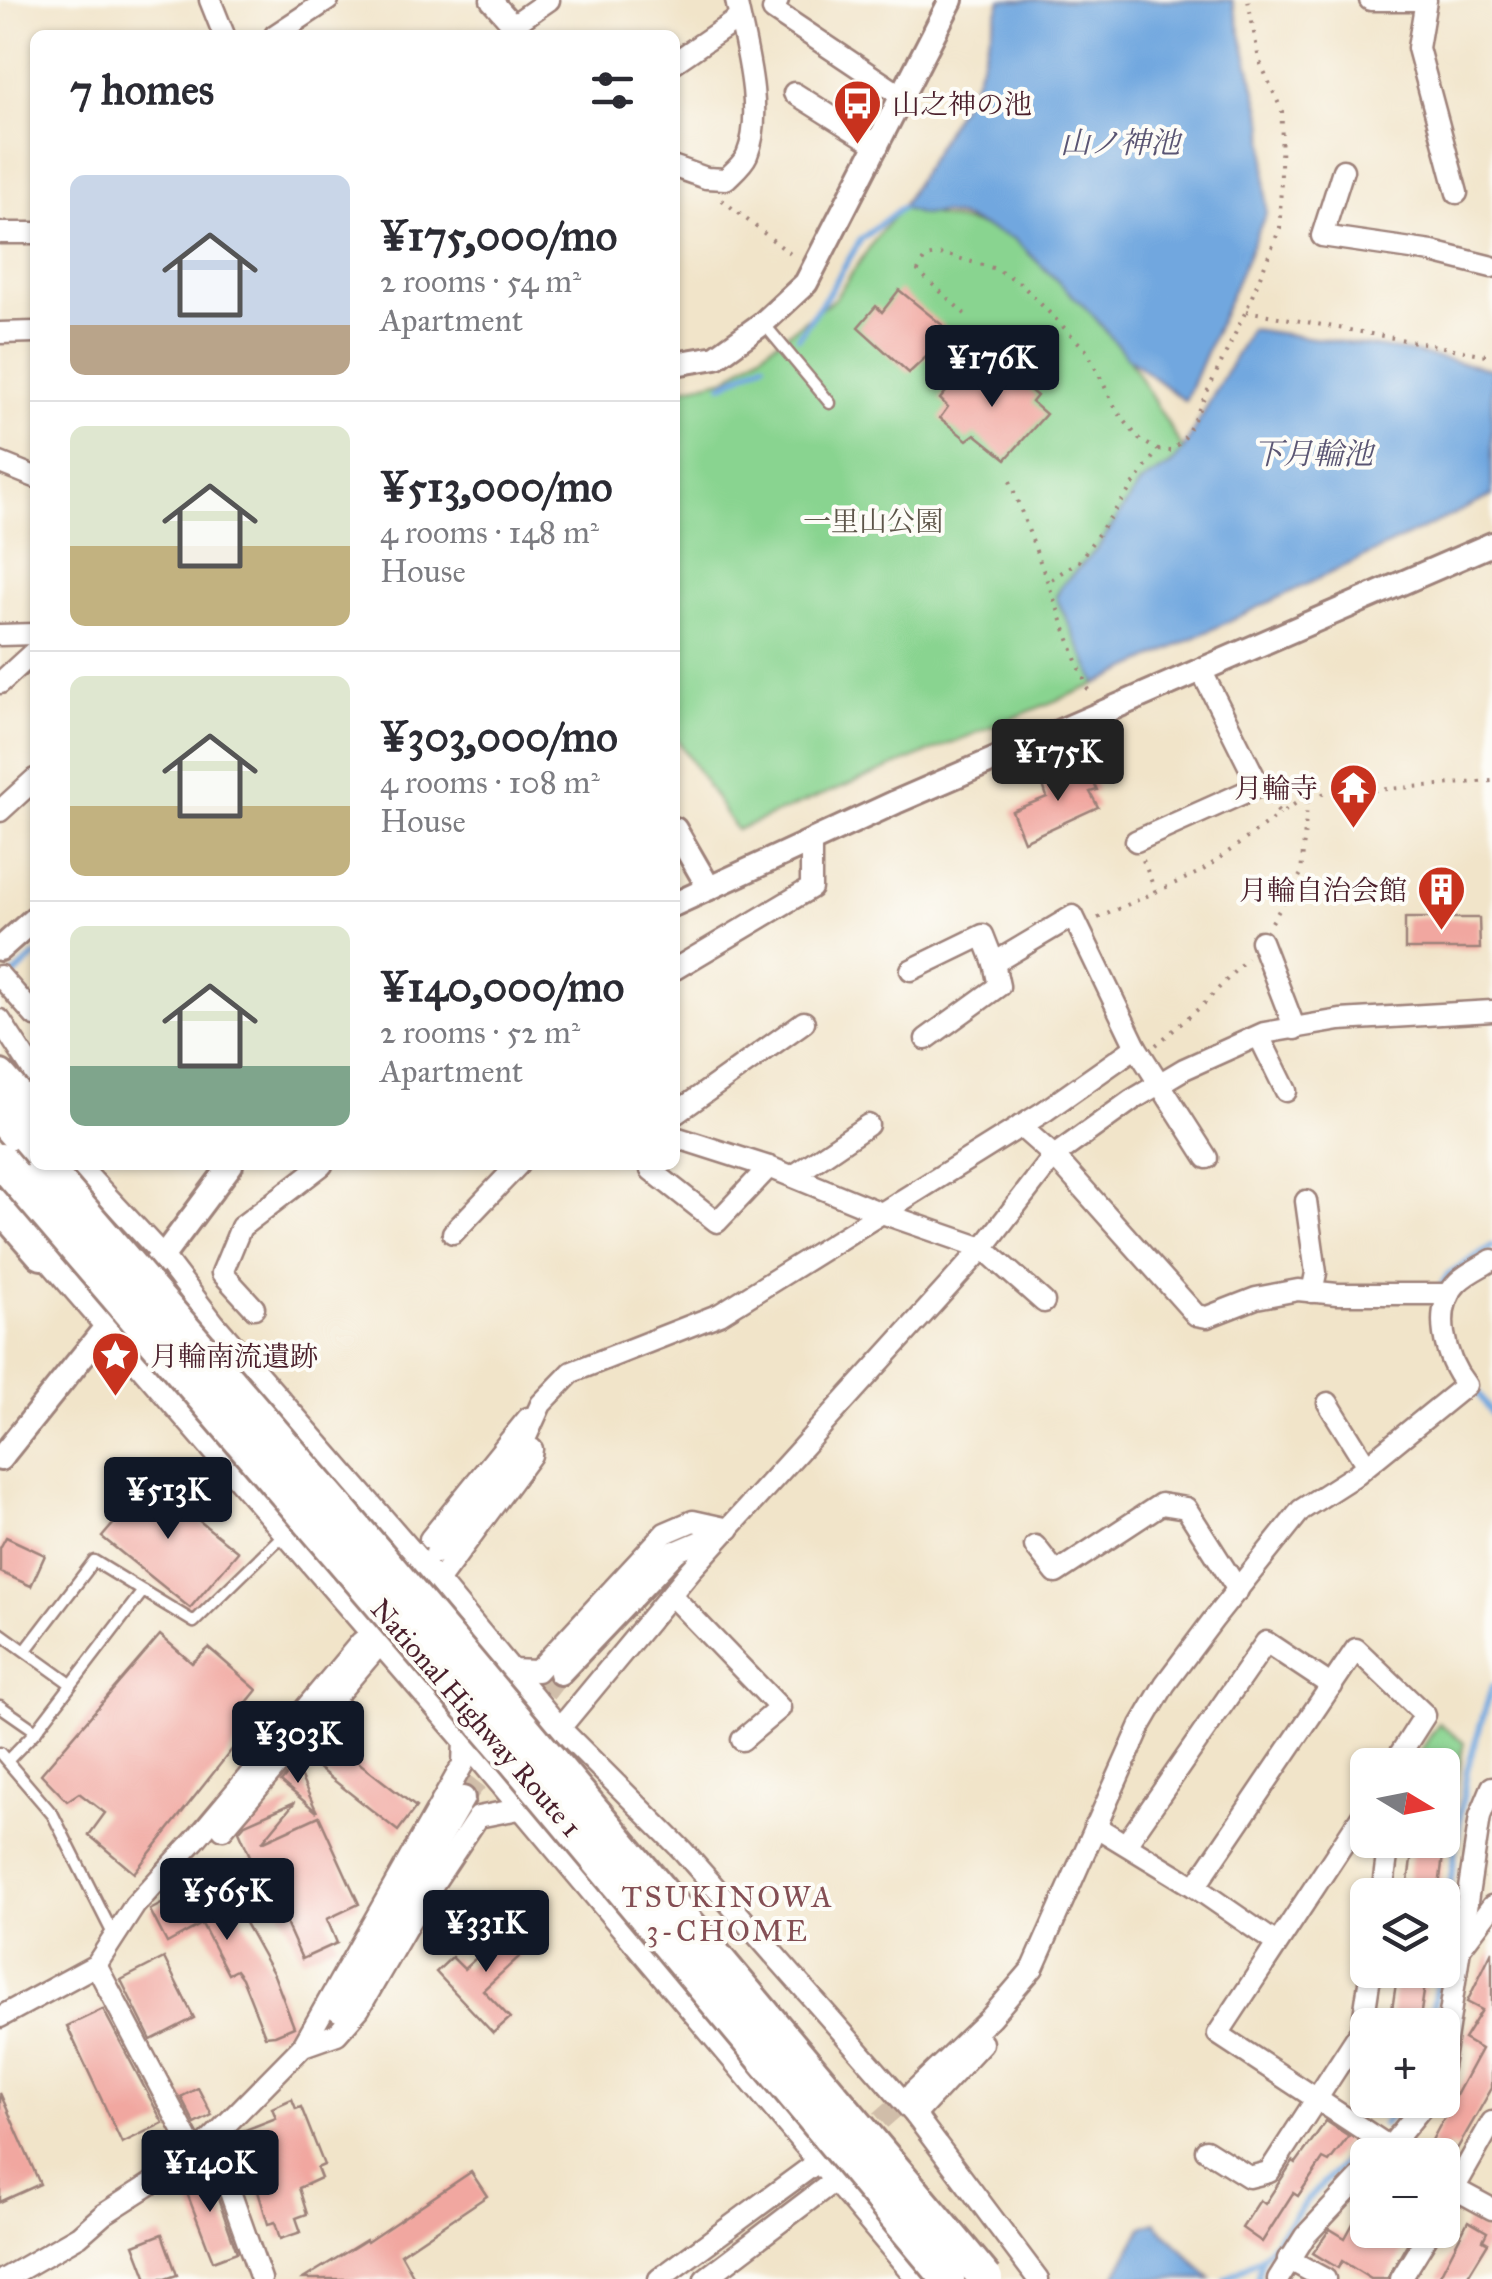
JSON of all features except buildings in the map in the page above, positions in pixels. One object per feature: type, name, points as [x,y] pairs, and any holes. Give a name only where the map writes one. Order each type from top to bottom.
[{"type":"highway","points":[[0,1076],[30,1111]]},
{"type":"highway","points":[[0,1116],[30,1150]]},
{"type":"highway","name":"National Highway Route 1","points":[[0,1160],[510,1755],[948,2279]]},
{"type":"highway","name":"National Highway Route 1","points":[[47,1170],[393,1572],[986,2279]]},
{"type":"highway","points":[[0,1204],[42,1253]]},
{"type":"street","points":[[210,0],[222,30]]},
{"type":"street","points":[[283,30],[328,0]]},
{"type":"street","points":[[490,0],[518,30],[549,0]]},
{"type":"street","points":[[778,0],[773,10],[903,97]]},
{"type":"street","points":[[680,363],[716,357],[764,323],[806,283],[951,0]]},
{"type":"street","points":[[1370,0],[1417,0]]},
{"type":"street","points":[[1426,0],[1418,48],[1457,192]]},
{"type":"street","points":[[680,58],[738,9],[752,79],[753,130],[746,158],[726,179],[706,178],[680,169]]},
{"type":"street","points":[[794,94],[878,146]]},
{"type":"street","points":[[1343,170],[1322,236],[1432,252],[1492,267]]},
{"type":"street","points":[[0,233],[30,233]]},
{"type":"street","points":[[0,333],[30,332]]},
{"type":"street","points":[[0,463],[30,475]]},
{"type":"street","points":[[680,902],[1492,544]]},
{"type":"street","points":[[0,635],[30,634]]},
{"type":"street","points":[[0,683],[30,656]]},
{"type":"street","points":[[1136,841],[1258,786],[1202,672]]},
{"type":"street","points":[[0,811],[30,784]]},
{"type":"street","points":[[680,838],[709,888]]},
{"type":"street","points":[[680,966],[810,888],[811,842]]},
{"type":"street","points":[[994,963],[1073,916],[1136,1047],[1207,1158]]},
{"type":"street","points":[[0,949],[30,922]]},
{"type":"street","points":[[911,970],[982,935],[994,963],[999,986],[926,1039]]},
{"type":"street","points":[[1261,941],[1295,1029]]},
{"type":"street","points":[[0,976],[30,1011]]},
{"type":"street","points":[[560,1728],[728,1529],[982,1248],[1054,1156],[1184,1069],[1259,1036],[1340,1020],[1492,1011]]},
{"type":"street","points":[[0,1020],[30,1066]]},
{"type":"street","points":[[680,1110],[804,1022]]},
{"type":"street","points":[[1259,1036],[1286,1091]]},
{"type":"street","points":[[426,1555],[508,1439],[572,1372],[720,1314],[1020,1126],[1136,1047]]},
{"type":"street","points":[[793,1176],[868,1125]]},
{"type":"street","points":[[1020,1126],[1054,1156],[1196,1315],[1216,1314],[1256,1298],[1314,1283],[1392,1283]]},
{"type":"street","points":[[680,1138],[769,1166],[879,1212],[982,1248],[1044,1302]]},
{"type":"street","points":[[651,1170],[717,1222],[769,1166]]},
{"type":"street","points":[[83,1170],[163,1256],[214,1324],[426,1555],[438,1581],[560,1728],[684,1851],[904,2092],[915,2115],[1036,2276]]},
{"type":"street","points":[[0,1459],[106,1327],[126,1292],[163,1256],[227,1170]]},
{"type":"street","points":[[254,1308],[222,1273],[241,1226],[315,1170]]},
{"type":"street","points":[[453,1233],[513,1170]]},
{"type":"street","points":[[1306,1200],[1314,1283]]},
{"type":"street","points":[[0,1224],[42,1253],[368,1636],[464,1741],[917,2279]]},
{"type":"street","points":[[904,2092],[1004,2002],[1033,1968],[1141,1725],[1165,1684],[1238,1590],[1302,1510],[1436,1412],[1466,1385],[1445,1347],[1447,1294],[1460,1279],[1492,1260]]},
{"type":"street","points":[[1314,1283],[1447,1294]]},
{"type":"street","points":[[1328,1402],[1366,1464]]},
{"type":"street","points":[[438,1581],[531,1455],[541,1404]]},
{"type":"street","points":[[1035,1546],[1056,1573],[1162,1504],[1186,1508],[1238,1590]]},
{"type":"street","points":[[511,1670],[537,1671],[665,1533],[694,1521],[728,1529]]},
{"type":"street","points":[[560,1673],[674,1552],[728,1529]]},
{"type":"street","points":[[670,1595],[780,1708],[742,1740]]},
{"type":"street","points":[[0,2017],[96,1965],[135,1904],[196,1840],[219,1834],[368,1636]]},
{"type":"street","points":[[196,1840],[195,1820],[368,1636]]},
{"type":"street","points":[[1126,1844],[1266,1642],[1332,1686]]},
{"type":"street","points":[[1196,1888],[1356,1649],[1425,1715],[1404,1748]]},
{"type":"street","points":[[302,2046],[463,1764],[464,1741]]},
{"type":"street","points":[[1460,1949],[1480,1816],[1492,1787]]},
{"type":"street","points":[[4,2279],[78,2236],[104,2214],[204,2148],[339,2010],[463,1798]]},
{"type":"street","points":[[302,2046],[337,2034],[359,2009],[418,1907],[478,1816],[519,1809]]},
{"type":"street","points":[[1095,1826],[1276,1943]]},
{"type":"street","points":[[1350,1838],[1218,2034],[1370,2138]]},
{"type":"street","points":[[1460,1949],[1492,1906]]},
{"type":"street","points":[[96,1965],[204,2148],[261,2279]]},
{"type":"street","points":[[1206,2150],[1249,2177],[1269,2172],[1362,2029],[1368,1988]]},
{"type":"street","points":[[915,2115],[1012,2011],[1004,2002]]},
{"type":"street","points":[[1460,2170],[1492,2122]]},
{"type":"street","points":[[659,2279],[819,2161]]},
{"type":"street","points":[[705,2279],[834,2181]]},
{"type":"street","points":[[680,2279],[807,2186]]},
{"type":"street","points":[[1278,2279],[1288,2259],[1350,2190]]},
{"type":"street","points":[[1460,2192],[1492,2210]]},
{"type":"street","points":[[1401,2279],[1420,2248]]},
{"type":"street","points":[[1288,2259],[1325,2279]]},
{"type":"lane","points":[[764,323],[830,403]]},
{"type":"lane","points":[[26,1650],[94,1561],[194,1622],[285,1534]]},
{"type":"lane","points":[[114,1937],[53,1815],[4,1757],[36,1731],[143,1591]]},
{"type":"lane","points":[[0,1634],[71,1684]]},
{"type":"lane","points":[[0,1706],[36,1731]]},
{"type":"path","points":[[965,314],[918,270],[926,258],[944,254],[993,268],[1018,282],[1086,352],[1117,412],[1140,439],[1158,450],[1172,451],[1186,436],[1246,311],[1280,228],[1282,111],[1259,60],[1248,0]]},
{"type":"path","points":[[706,178],[703,186],[813,271]]},
{"type":"path","points":[[1246,311],[1492,356]]},
{"type":"path","points":[[1047,582],[1079,561],[1158,450]]},
{"type":"path","points":[[1010,481],[1098,716]]},
{"type":"path","points":[[1078,927],[1202,871],[1308,795],[1492,781]]},
{"type":"path","points":[[1258,786],[1280,814]]},
{"type":"path","points":[[1136,841],[1157,894]]},
{"type":"green space","name":"一里山公園","points":[[901,208],[991,228],[1014,239],[1092,314],[1128,358],[1183,449],[1171,465],[1140,483],[1097,549],[1056,596],[1097,684],[736,830],[680,744],[680,389],[727,378],[835,298]]},
{"type":"green space","points":[[1439,1723],[1464,1743],[1460,1762],[1460,1748],[1422,1748]]},
{"type":"water","name":"山ノ神池","points":[[1001,0],[1232,0],[1265,126],[1266,213],[1185,401],[1128,358],[1092,314],[1014,239],[960,217],[942,213],[922,215],[901,208],[976,79]]},
{"type":"water","name":"下月輪池","points":[[1250,329],[1410,352],[1492,369],[1492,496],[1097,684],[1056,597],[1062,585],[1097,549],[1140,483],[1171,465],[1183,450]]},
{"type":"water","points":[[1155,2222],[1211,2279],[1114,2279],[1142,2227]]},
{"type":"waterway","points":[[798,337],[861,239],[901,208]]},
{"type":"waterway","points":[[722,385],[764,363]]},
{"type":"waterway","points":[[10,979],[30,961]]},
{"type":"waterway","points":[[1442,1284],[1447,1276],[1492,1246]]},
{"type":"waterway","points":[[1477,1391],[1492,1414]]},
{"type":"waterway","points":[[1451,1878],[1467,1770],[1492,1686]]},
{"type":"waterway","points":[[1433,2008],[1436,1988]]},
{"type":"waterway","points":[[1383,2124],[1388,2118]]},
{"type":"waterway","points":[[1226,2279],[1262,2257],[1308,2199],[1350,2156]]},
{"type":"waterway","points":[[1257,2279],[1262,2257]]},
{"type":"tunnel","points":[[525,1718],[560,1673]]},
{"type":"tunnel","points":[[463,1798],[500,1751]]},
{"type":"tunnel","points":[[858,2140],[913,2092]]},
{"type":"tunnel","points":[[807,2186],[837,2160]]},
{"type":"place","name":"山之神の池","points":[[857,146]]},
{"type":"place","name":"月輪寺","points":[[1353,830]]},
{"type":"place","name":"月輪自治会館","points":[[1442,932]]},
{"type":"place","name":"月輪南流遺跡","points":[[115,1398]]},
{"type":"district","name":"TSUKINOWA 3-CHOME","points":[[728,1914]]}]
